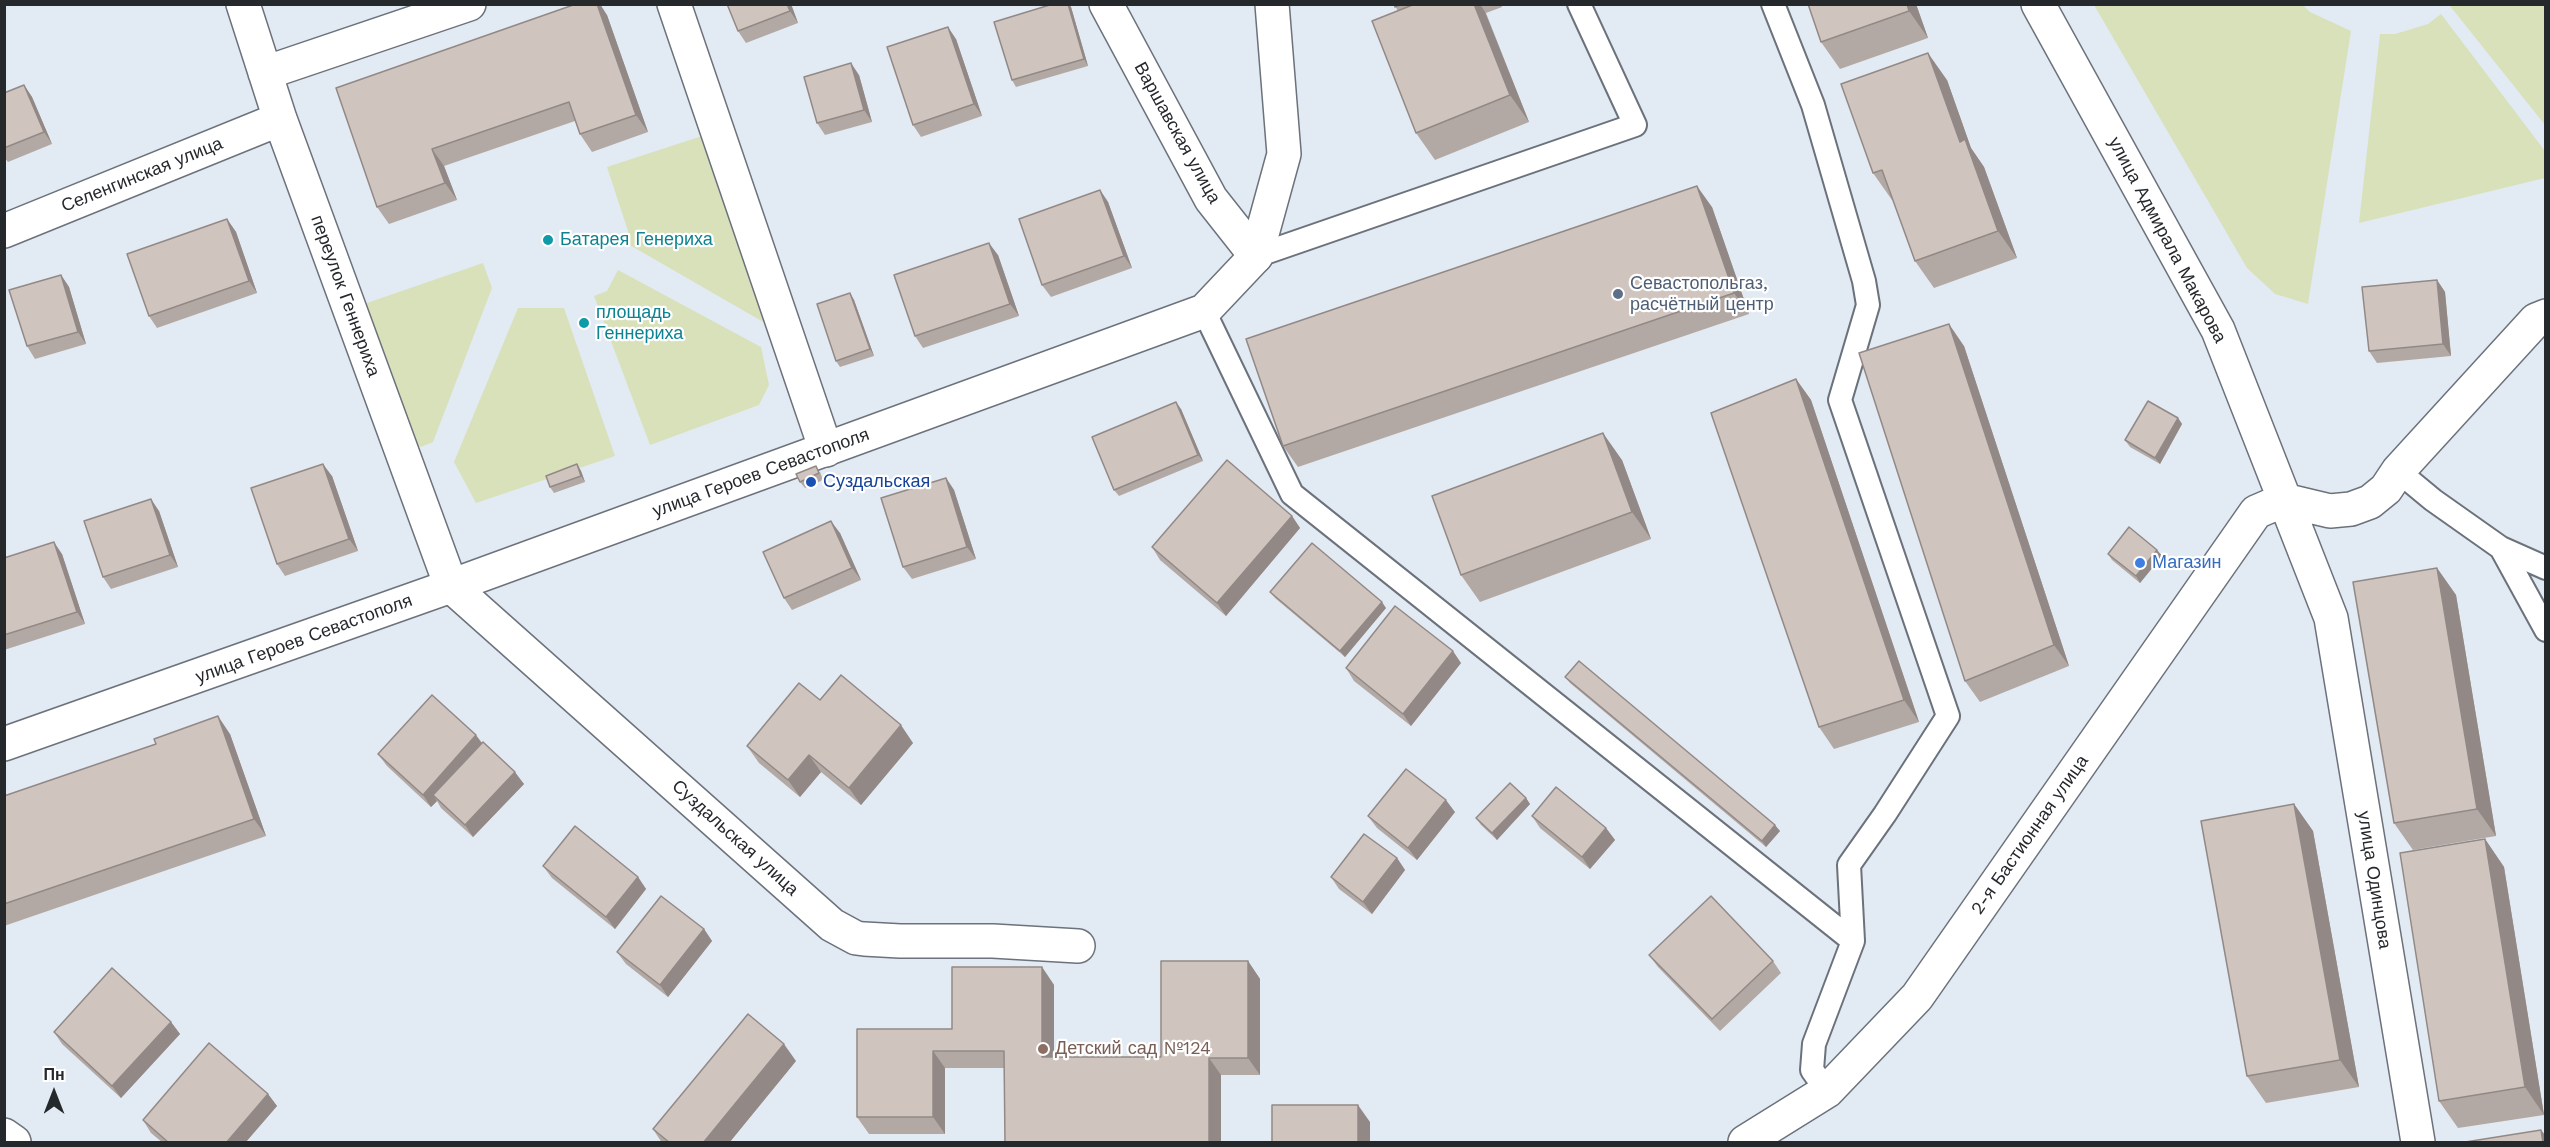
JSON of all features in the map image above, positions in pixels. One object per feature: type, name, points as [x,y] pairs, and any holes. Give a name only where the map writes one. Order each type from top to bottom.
[{"type":"street","name":"переулок Геннериха","points":[[243,4],[280,119],[451,586]]},
{"type":"street","points":[[266,73],[469,4]]},
{"type":"street","points":[[674,4],[826,450]]},
{"type":"street","name":"Варшавская улица","points":[[1106,4],[1211,199],[1256,256]]},
{"type":"street","name":"улица Героев Севастополя","points":[[4,744],[451,586],[1204,311],[1256,256],[1284,154],[1272,4]]},
{"type":"street","name":"улица Адмирала Макарова","points":[[2038,4],[2218,330],[2331,618]]},
{"type":"street","name":"Селенгинская улица","points":[[4,231],[280,119]]},
{"type":"street","points":[[2284,500],[2330,511],[2351,509],[2370,502],[2386,489],[2398,471],[2536,320],[2546,316]]},
{"type":"street","name":"2-я Бастионная улица","points":[[1744,1143],[1827,1091],[1917,997],[2256,512],[2284,500]]},
{"type":"street","name":"Суздальская улица","points":[[451,586],[832,925],[856,938],[864,939],[993,940],[1078,946]]},
{"type":"street","name":"улица Одинцова","points":[[2331,618],[2418,1143]]},
{"type":"street","points":[[4,1135],[14,1143]]},
{"type":"lane","points":[[1256,256],[1635,125],[1579,4]]},
{"type":"lane","points":[[1773,4],[1813,105],[1864,281],[1868,305],[1840,400],[1948,716],[1849,865],[1853,940],[1814,1044],[1812,1070],[1827,1091]]},
{"type":"lane","points":[[1204,311],[1292,494],[1853,940]]},
{"type":"lane","points":[[2398,471],[2433,501],[2500,548],[2546,568]]},
{"type":"lane","points":[[2500,548],[2546,630]]},
{"type":"green space","points":[[2094,5],[2303,5],[2310,12],[2351,31],[2308,304],[2275,294],[2247,268]]},
{"type":"green space","points":[[2545,5],[2545,125],[2450,6]]},
{"type":"green space","points":[[2441,14],[2545,151],[2545,178],[2359,223],[2380,34],[2395,34],[2428,24]]},
{"type":"green space","points":[[702,136],[765,323],[628,244],[628,231],[607,167]]},
{"type":"green space","points":[[483,263],[492,288],[433,442],[421,447],[412,440],[364,304]]},
{"type":"green space","points":[[618,270],[761,347],[769,385],[759,405],[650,445],[594,296],[607,291]]},
{"type":"green space","points":[[518,308],[564,308],[615,456],[476,503],[454,462]]},
{"type":"building","points":[[576,4],[597,4],[636,115],[580,134],[569,102],[432,149],[445,183],[377,207],[336,88]]},
{"type":"building","points":[[727,4],[787,4],[790,11],[738,31]]},
{"type":"building","points":[[1053,4],[1068,4],[1084,59],[1012,80],[994,22]]},
{"type":"building","points":[[1415,4],[1474,4],[1510,95],[1416,133],[1372,21]]},
{"type":"building","points":[[1808,4],[1907,4],[1909,11],[1821,42]]},
{"type":"building","points":[[948,27],[974,104],[913,125],[887,47]]},
{"type":"building","points":[[1928,53],[1960,142],[1965,139],[1998,231],[1915,261],[1882,170],[1873,173],[1841,84]]},
{"type":"building","points":[[851,63],[864,110],[817,123],[804,77]]},
{"type":"building","points":[[24,85],[44,132],[4,148],[4,93]]},
{"type":"building","points":[[1697,186],[1734,293],[1283,446],[1246,339]]},
{"type":"building","points":[[1100,190],[1124,256],[1042,285],[1019,219]]},
{"type":"building","points":[[227,219],[249,281],[149,316],[127,254]]},
{"type":"building","points":[[989,243],[1010,304],[915,336],[894,275]]},
{"type":"building","points":[[61,275],[78,332],[27,346],[9,290]]},
{"type":"building","points":[[2437,280],[2443,344],[2369,351],[2362,287]]},
{"type":"building","points":[[850,293],[870,349],[836,361],[817,304]]},
{"type":"building","points":[[1949,324],[2054,645],[1965,681],[1859,353]]},
{"type":"building","points":[[1796,379],[1904,700],[1819,727],[1711,413]]},
{"type":"building","points":[[2148,401],[2178,418],[2155,458],[2125,440]]},
{"type":"building","points":[[1176,402],[1198,455],[1114,490],[1092,437]]},
{"type":"building","points":[[1603,433],[1632,512],[1461,575],[1432,496]]},
{"type":"building","points":[[1227,460],[1292,516],[1217,603],[1152,547]]},
{"type":"building","points":[[323,464],[349,539],[277,564],[251,488]]},
{"type":"building","points":[[577,464],[581,476],[550,487],[546,476]]},
{"type":"building","points":[[816,466],[819,473],[800,482],[796,474]]},
{"type":"building","points":[[946,478],[967,547],[903,567],[881,498]]},
{"type":"building","points":[[151,499],[170,555],[103,577],[84,521]]},
{"type":"building","points":[[831,521],[852,568],[784,598],[763,552]]},
{"type":"building","points":[[2129,527],[2157,550],[2136,576],[2108,554]]},
{"type":"building","points":[[54,542],[77,612],[4,635],[4,558]]},
{"type":"building","points":[[1312,543],[1382,602],[1340,651],[1270,592]]},
{"type":"building","points":[[2437,568],[2477,809],[2394,823],[2353,582]]},
{"type":"building","points":[[1395,606],[1453,651],[1403,714],[1346,668]]},
{"type":"building","points":[[1579,661],[1775,825],[1762,841],[1565,677]]},
{"type":"building","points":[[841,675],[901,725],[849,788],[809,755],[788,780],[747,746],[799,683],[820,700]]},
{"type":"building","points":[[432,695],[476,735],[423,795],[378,754]]},
{"type":"building","points":[[218,716],[254,819],[4,904],[4,796],[156,744],[154,739]]},
{"type":"building","points":[[483,742],[515,772],[465,825],[433,795]]},
{"type":"building","points":[[1406,769],[1446,800],[1408,848],[1368,816]]},
{"type":"building","points":[[1510,783],[1526,798],[1492,833],[1476,818]]},
{"type":"building","points":[[1556,787],[1606,828],[1582,857],[1532,816]]},
{"type":"building","points":[[2294,804],[2340,1060],[2247,1076],[2201,821]]},
{"type":"building","points":[[575,826],[638,877],[606,917],[543,866]]},
{"type":"building","points":[[1364,834],[1397,858],[1363,902],[1331,877]]},
{"type":"building","points":[[2485,839],[2525,1087],[2439,1101],[2400,853]]},
{"type":"building","points":[[661,896],[704,929],[660,985],[617,952]]},
{"type":"building","points":[[1711,896],[1773,961],[1712,1019],[1649,955]]},
{"type":"building","points":[[1161,961],[1248,961],[1248,1058],[1209,1058],[1209,1143],[1005,1143],[1004,1051],[933,1051],[933,1117],[857,1117],[857,1029],[952,1029],[952,967],[1042,967],[1042,1057],[1161,1057]]},
{"type":"building","points":[[112,968],[171,1022],[112,1086],[54,1032]]},
{"type":"building","points":[[748,1014],[784,1044],[703,1143],[670,1143],[653,1129]]},
{"type":"building","points":[[209,1043],[268,1094],[226,1143],[169,1143],[143,1120]]},
{"type":"building","points":[[1272,1105],[1358,1105],[1358,1143],[1272,1143]]},
{"type":"building","points":[[2541,1130],[2543,1143],[2459,1143]]},
{"type":"place","name":"Батарея Генериха","points":[[548,240]]},
{"type":"place","name":"Севастопольгаз, расчётный центр","points":[[1618,294]]},
{"type":"place","name":"площадь Геннериха","points":[[584,323]]},
{"type":"place","name":"Суздальская","points":[[811,482]]},
{"type":"place","name":"Магазин","points":[[2140,563]]},
{"type":"place","name":"Детский сад №124","points":[[1043,1049]]}]
